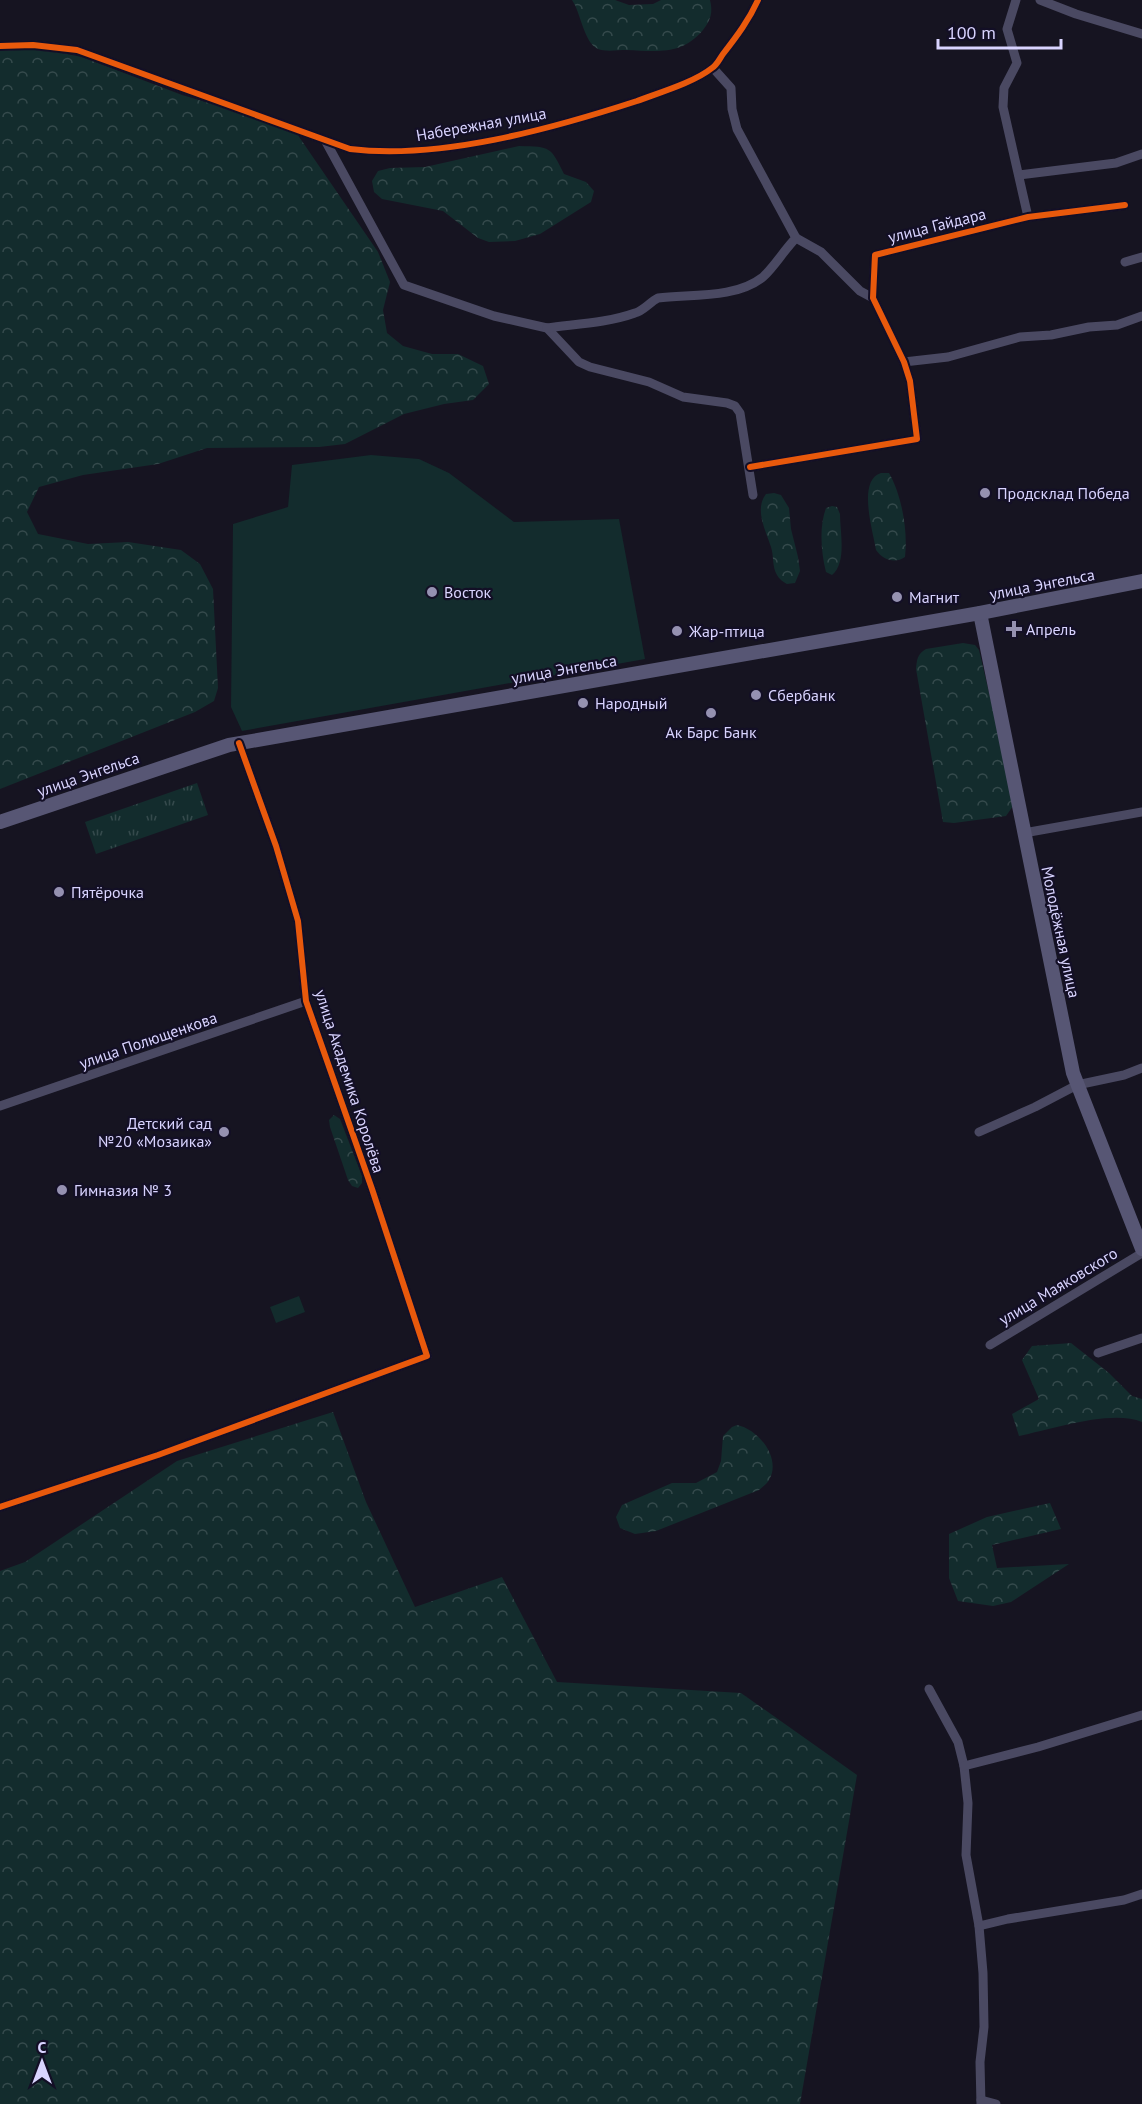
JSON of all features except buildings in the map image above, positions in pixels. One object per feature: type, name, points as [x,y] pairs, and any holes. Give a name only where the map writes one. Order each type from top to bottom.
[{"type":"main road","name":"улица Энгельса","points":[[0,822],[239,743],[980,613],[1142,581]]},
{"type":"main road","name":"Молодёжная улица","points":[[980,613],[1077,1085],[1121,1192],[1142,1251]]},
{"type":"street","name":"Набережная улица","points":[[0,46],[33,45],[77,50],[350,149],[379,152],[441,148],[579,120],[684,83],[713,68],[748,22],[758,0]]},
{"type":"street","points":[[1016,0],[1007,29],[1017,63],[1004,88],[1003,107],[1028,217]]},
{"type":"street","points":[[1040,0],[1076,14],[1142,34]]},
{"type":"street","points":[[325,140],[404,285],[494,316],[547,328],[617,318],[638,313],[658,298],[736,290],[750,285],[763,277],[796,238],[737,129],[732,109],[731,88],[713,68]]},
{"type":"street","points":[[1019,176],[1116,163],[1142,154]]},
{"type":"street","name":"улица Гайдара","points":[[750,467],[917,439],[910,381],[904,362],[873,298],[875,255],[1028,217],[1125,206]]},
{"type":"street","name":"улица Гайдара","points":[[796,238],[821,252],[860,291],[873,298]]},
{"type":"street","points":[[1125,262],[1142,257]]},
{"type":"street","points":[[904,362],[948,357],[1020,336],[1051,335],[1089,327],[1117,325],[1142,316]]},
{"type":"street","points":[[547,328],[579,362],[590,367],[649,382],[682,397],[735,406],[740,413],[753,495]]},
{"type":"street","name":"улица Академика Королёва","points":[[0,1508],[158,1455],[427,1356],[372,1189],[306,1001],[297,921],[276,846],[239,743]]},
{"type":"street","points":[[1024,833],[1142,812]]},
{"type":"street","name":"улица Полющенкова","points":[[0,1106],[306,1001]]},
{"type":"street","points":[[979,1132],[1077,1085],[1124,1075],[1142,1068]]},
{"type":"street","name":"улица Маяковского","points":[[990,1345],[1142,1251]]},
{"type":"street","points":[[1098,1353],[1142,1338]]},
{"type":"street","points":[[929,1689],[958,1742],[964,1766],[968,1803],[966,1855],[979,1926],[984,2006],[980,2062],[981,2102],[996,2104]]},
{"type":"street","points":[[964,1766],[1038,1748],[1142,1715]]},
{"type":"street","points":[[979,1926],[1124,1900],[1142,1894]]},
{"type":"green space","points":[[572,0],[615,0],[629,5],[653,4],[661,0],[710,0],[711,12],[710,19],[703,30],[695,38],[677,48],[658,51],[604,50],[593,46],[589,41]]},
{"type":"green space","points":[[0,41],[82,57],[182,95],[293,128],[378,252],[390,282],[383,310],[387,333],[403,346],[432,354],[458,354],[483,366],[489,384],[473,400],[444,404],[404,414],[345,444],[319,447],[207,448],[158,464],[83,475],[39,487],[27,512],[38,534],[88,544],[128,542],[181,550],[200,564],[213,589],[218,688],[214,701],[195,712],[0,789]]},
{"type":"green space","points":[[519,146],[544,148],[552,153],[564,174],[586,182],[594,191],[591,202],[540,234],[515,241],[489,242],[478,238],[443,211],[382,199],[374,192],[372,181],[378,171],[390,168],[425,167]]},
{"type":"green space","name":"Восток","points":[[371,455],[419,459],[449,473],[514,522],[619,519],[645,659],[242,731],[231,707],[233,524],[288,507],[292,465]]},
{"type":"green space","points":[[881,473],[889,473],[894,482],[903,514],[906,536],[905,557],[897,560],[886,558],[876,550],[870,519],[868,495],[870,485]]},
{"type":"green space","points":[[766,494],[781,495],[789,508],[800,571],[795,583],[787,584],[777,575],[762,521],[763,500]]},
{"type":"green space","points":[[837,507],[840,514],[842,547],[840,563],[832,575],[826,572],[822,523],[826,508]]},
{"type":"green space","points":[[963,643],[975,645],[979,650],[1014,800],[1006,816],[954,823],[943,822],[916,669],[919,655],[926,649]]},
{"type":"green space","points":[[197,783],[208,815],[96,854],[85,822]]},
{"type":"green space","points":[[334,1115],[340,1119],[362,1176],[362,1183],[358,1188],[352,1186],[348,1180],[330,1127],[329,1120]]},
{"type":"green space","points":[[299,1296],[305,1312],[276,1323],[270,1307]]},
{"type":"green space","points":[[1071,1343],[1109,1373],[1132,1396],[1142,1399],[1142,1422],[1115,1418],[1099,1419],[1019,1436],[1012,1414],[1039,1399],[1022,1360],[1032,1346]]},
{"type":"green space","points":[[333,1412],[366,1502],[415,1607],[502,1577],[557,1682],[741,1693],[857,1775],[800,2104],[0,2104],[0,1571],[25,1562],[177,1461]]},
{"type":"green space","points":[[737,1425],[760,1438],[770,1454],[772,1471],[769,1480],[759,1490],[656,1531],[635,1534],[620,1528],[616,1517],[622,1505],[672,1483],[696,1483],[717,1472],[721,1461],[723,1436]]},
{"type":"green space","points":[[1050,1503],[1061,1529],[992,1545],[997,1568],[1069,1564],[1011,1602],[993,1606],[958,1601],[949,1578],[949,1534],[987,1517]]},
{"type":"cycle path","points":[[0,46],[33,45],[77,50],[350,149],[421,150],[495,140],[569,122],[637,101],[686,82],[705,73],[715,65],[742,28],[758,0]]},
{"type":"cycle path","points":[[750,467],[917,439],[910,381],[904,362],[873,298],[875,255],[1028,217],[1125,205]]},
{"type":"cycle path","points":[[0,1507],[158,1455],[427,1356],[372,1189],[306,1001],[298,921],[276,846],[239,743]]},
{"type":"place","name":"Продсклад Победа","points":[[985,493]]},
{"type":"place","name":"Восток","points":[[432,592]]},
{"type":"place","name":"Магнит","points":[[897,597]]},
{"type":"place","name":"Апрель","points":[[1014,629]]},
{"type":"place","name":"Жар-птица","points":[[677,631]]},
{"type":"place","name":"Сбербанк","points":[[756,695]]},
{"type":"place","name":"Народный","points":[[583,703]]},
{"type":"place","name":"Ак Барс Банк","points":[[711,713]]},
{"type":"place","name":"Пятёрочка","points":[[59,892]]},
{"type":"place","name":"Детский сад №20 «Мозаика»","points":[[224,1132]]},
{"type":"place","name":"Гимназия № 3","points":[[62,1190]]}]
